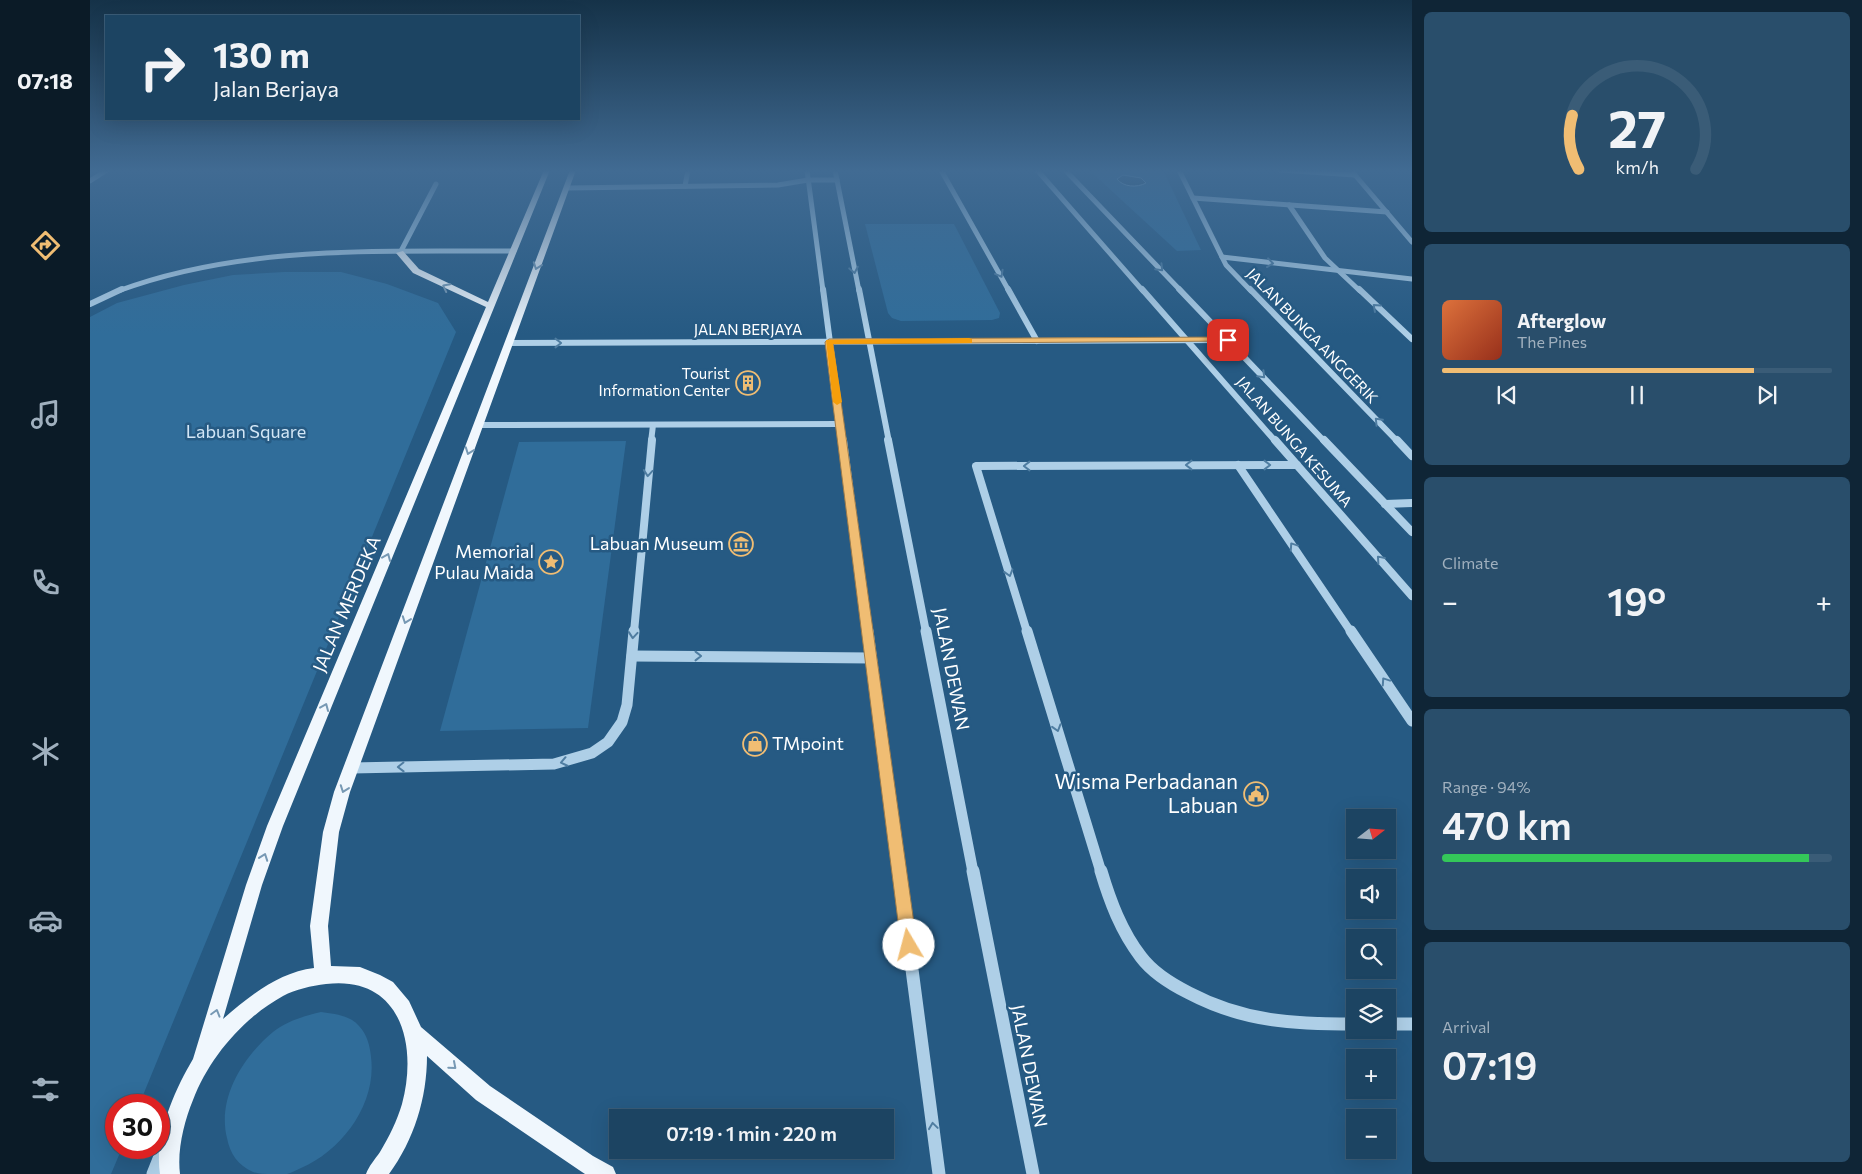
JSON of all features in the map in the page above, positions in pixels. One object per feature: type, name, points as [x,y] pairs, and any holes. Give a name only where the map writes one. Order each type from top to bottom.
[{"type":"main road","name":"JALAN MERDEKA","points":[[202,1060],[254,885],[275,826],[525,225]]},
{"type":"main road","points":[[323,974],[319,926],[331,832],[342,792],[553,225]]},
{"type":"main road","points":[[400,253],[416,271],[452,290],[491,306]]},
{"type":"main road","points":[[170,1174],[168,1167],[173,1124],[185,1090],[202,1060],[228,1027],[259,1001],[291,983],[323,974],[355,974],[382,985],[403,1005],[416,1034],[418,1073],[409,1117],[386,1161],[376,1174]]},
{"type":"main road","points":[[416,1034],[483,1093],[586,1163],[606,1174]]},
{"type":"street","points":[[814,225],[940,1174]]},
{"type":"street","name":"JALAN DEWAN","points":[[846,225],[1033,1174]]},
{"type":"street","points":[[972,225],[1037,341]]},
{"type":"street","name":"JALAN BUNGA KESUMA","points":[[1085,225],[1412,596]]},
{"type":"street","name":"JALAN BUNGA KESUMA","points":[[1118,225],[1412,532]]},
{"type":"street","name":"JALAN BUNGA ANGGERIK","points":[[1206,225],[1226,265],[1412,456]]},
{"type":"street","points":[[1398,225],[1412,242]]},
{"type":"street","points":[[90,304],[142,282],[225,263],[312,255],[514,251]]},
{"type":"street","points":[[1222,257],[1412,279]]},
{"type":"street","points":[[1336,270],[1412,340]]},
{"type":"street","name":"JALAN BERJAYA","points":[[509,343],[1228,340]]},
{"type":"street","points":[[478,425],[840,424]]},
{"type":"street","points":[[352,768],[554,764],[581,758],[606,746],[620,727],[627,705],[653,425]]},
{"type":"street","points":[[1238,465],[1297,465]]},
{"type":"street","points":[[1238,465],[1412,721]]},
{"type":"street","points":[[1385,504],[1412,503]]},
{"type":"street","points":[[632,656],[871,658]]},
{"type":"street","points":[[1396,1024],[1412,1024]]},
{"type":"street","points":[[153,1174],[173,1124]]},
{"type":"lane","points":[[400,253],[415,225]]},
{"type":"lane","points":[[1303,225],[1325,258],[1336,270]]},
{"type":"lane","points":[[1238,465],[976,466],[1110,903],[1125,934],[1146,962],[1172,985],[1211,1004],[1259,1019],[1309,1024],[1346,1024]]},
{"type":"green space","points":[[865,225],[954,225],[1000,313],[999,318],[992,320],[901,321],[892,318],[888,313]]},
{"type":"green space","points":[[1149,225],[1189,225],[1201,250],[1177,251]]},
{"type":"green space","name":"Labuan Square","points":[[284,272],[341,272],[387,284],[438,303],[456,332],[144,1094],[105,1094],[105,1159],[117,1159],[111,1174],[90,1174],[90,317],[117,303],[184,285],[233,275]]},
{"type":"green space","points":[[626,441],[588,728],[440,731],[519,442]]},
{"type":"green space","points":[[321,1012],[351,1019],[362,1029],[366,1036],[371,1053],[371,1075],[368,1092],[362,1108],[354,1123],[343,1137],[316,1160],[287,1174],[253,1172],[243,1166],[230,1149],[225,1123],[229,1093],[235,1079],[252,1053],[273,1032],[296,1019]]},
{"type":"slow traffic","points":[[837,402],[829,342],[969,341]]},
{"type":"place","name":"Tourist Information Center","points":[[748,383]]},
{"type":"place","name":"Labuan Museum","points":[[741,544]]},
{"type":"place","name":"Memorial Pulau Maida","points":[[551,562]]},
{"type":"place","name":"TMpoint","points":[[755,744]]},
{"type":"place","name":"Wisma Perbadanan Labuan","points":[[1256,794]]},
{"type":"route","points":[[909,945],[829,342],[1228,340]]}]
